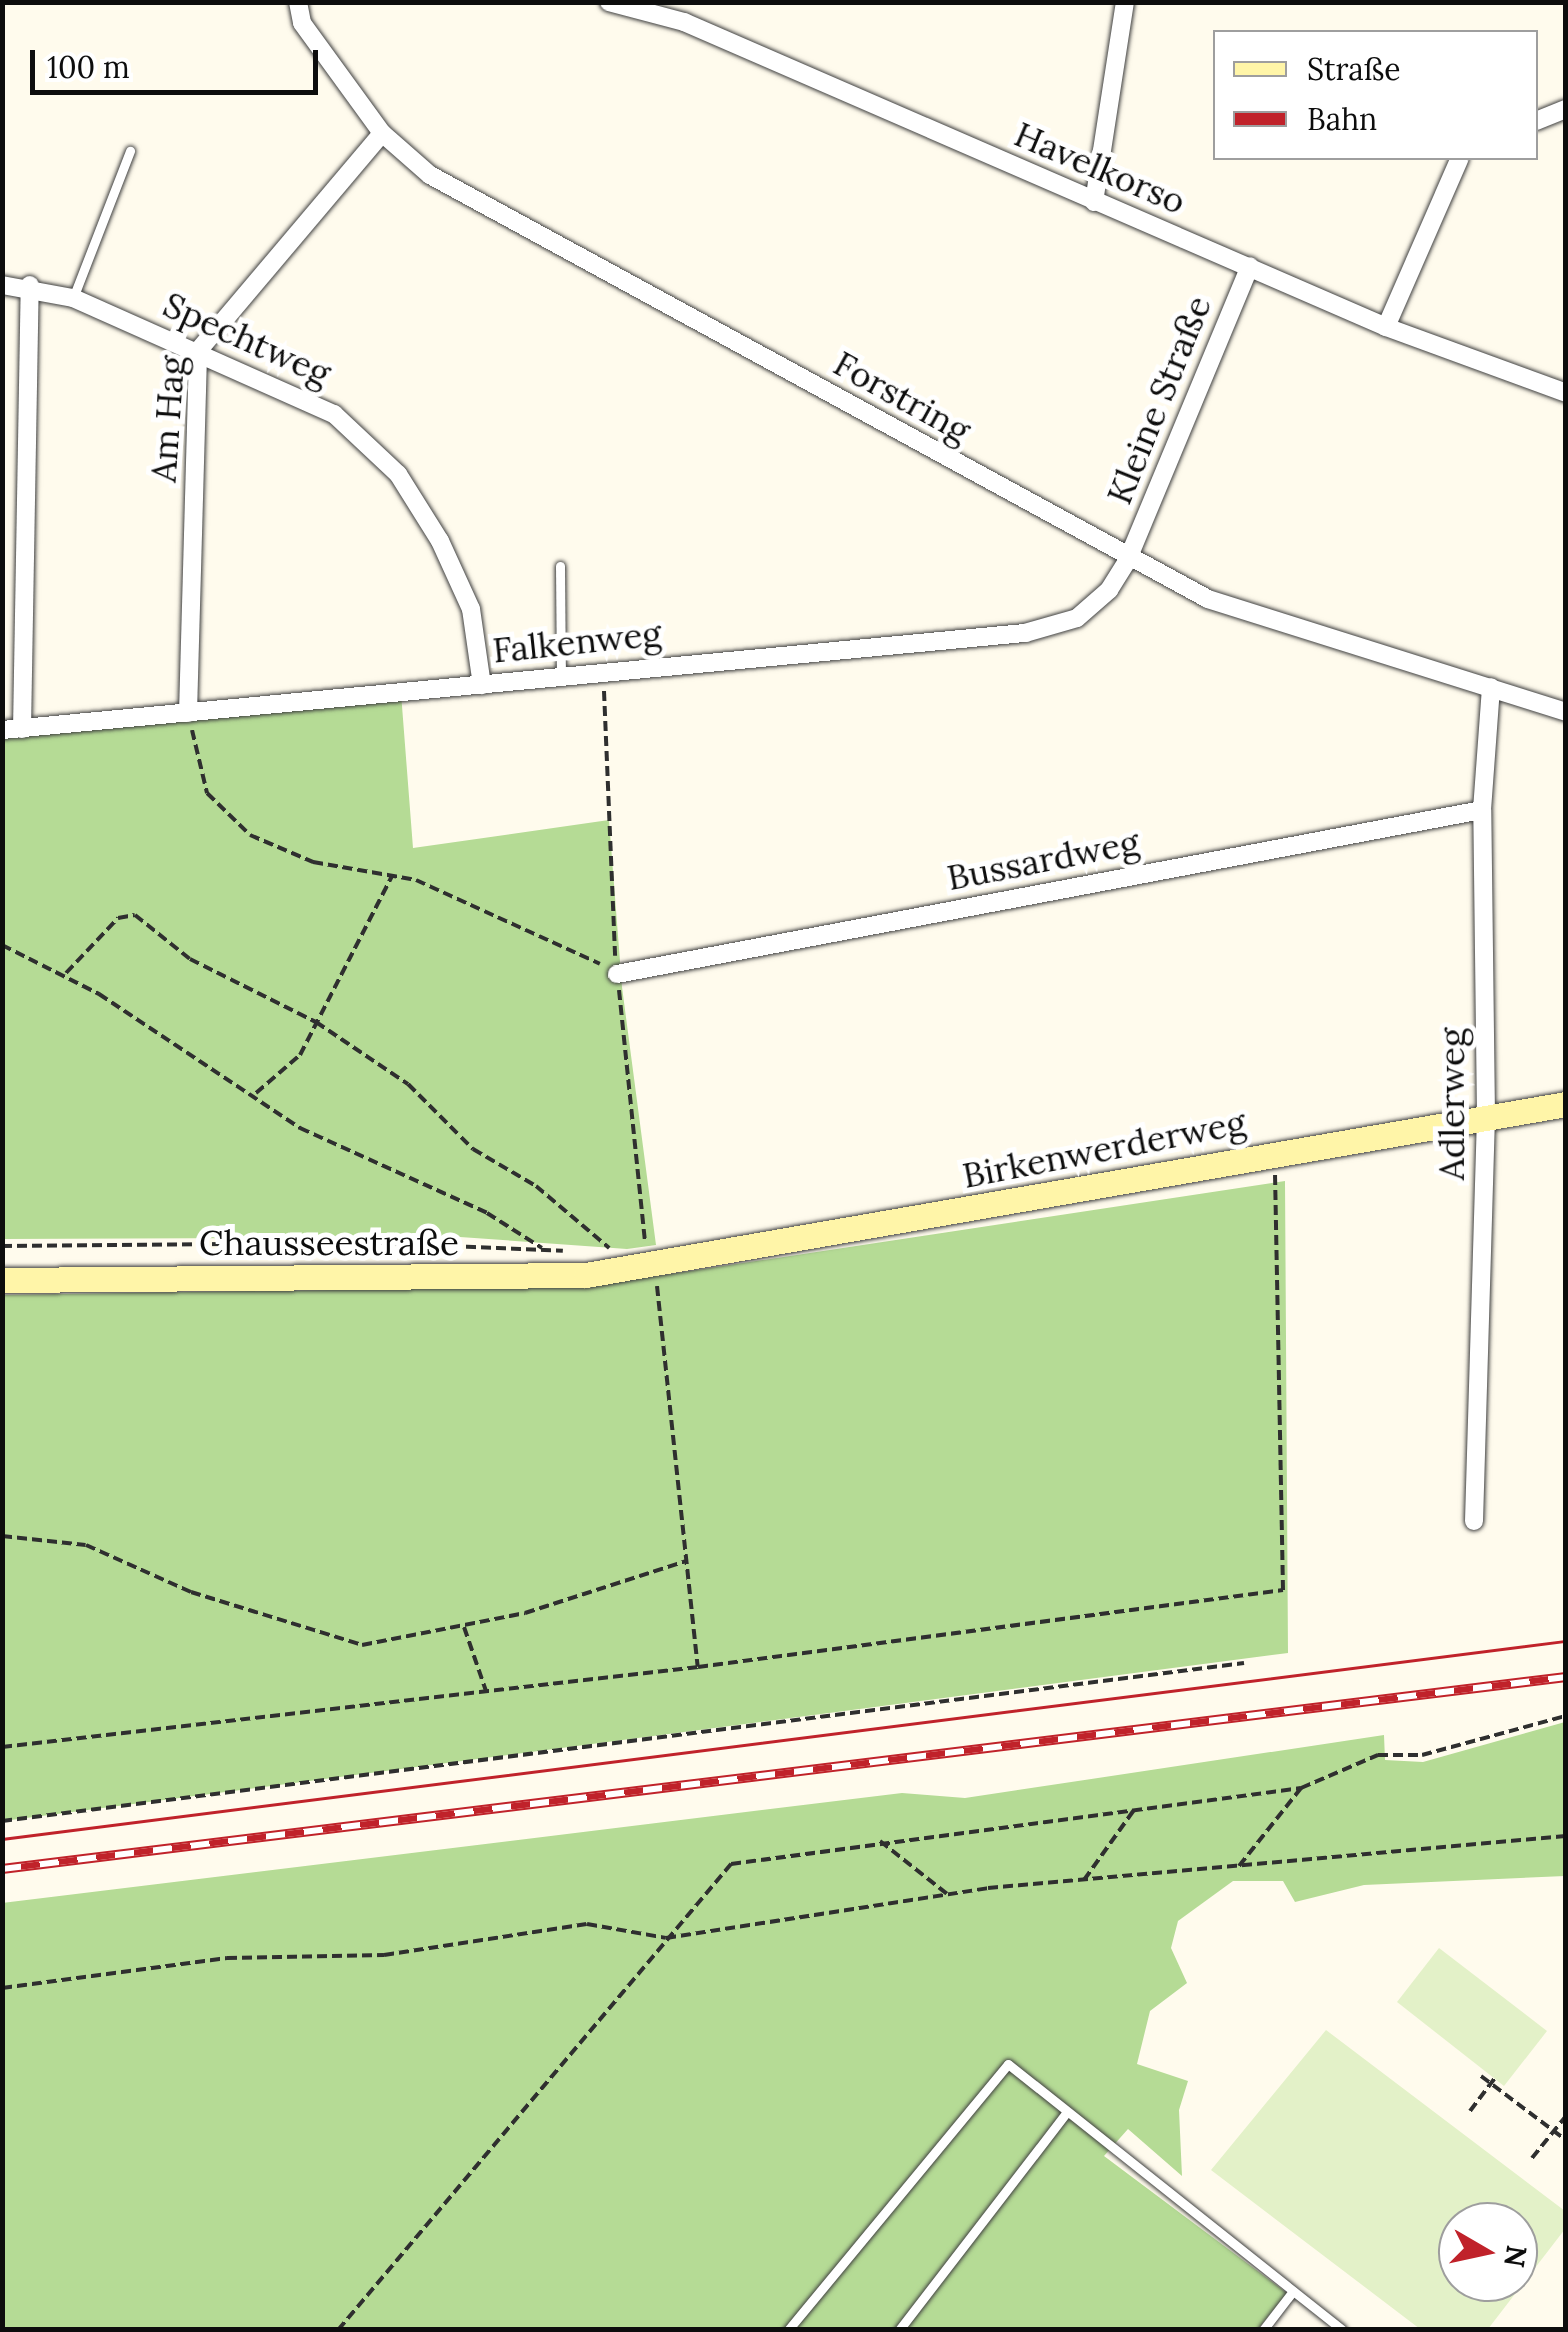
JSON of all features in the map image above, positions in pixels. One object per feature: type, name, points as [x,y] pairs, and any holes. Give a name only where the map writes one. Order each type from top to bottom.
[{"type":"street","name":"Forstring","points":[[298,2],[302,23],[382,133],[430,175],[1208,599],[1566,712]]},
{"type":"street","name":"Havelkorso","points":[[609,2],[684,22],[1386,326],[1566,393]]},
{"type":"street","points":[[1094,202],[1125,2]]},
{"type":"street","points":[[1538,119],[1566,109]]},
{"type":"street","name":"Am Hag","points":[[188,713],[198,351],[382,133]]},
{"type":"street","points":[[1386,326],[1459,160]]},
{"type":"street","name":"Kleine Straße","points":[[1128,558],[1250,266]]},
{"type":"street","name":"Spechtweg","points":[[2,284],[30,286],[72,298],[334,414],[398,474],[471,609],[482,685]]},
{"type":"street","points":[[22,728],[30,286]]},
{"type":"street","name":"Falkenweg","points":[[2,730],[1025,633],[1077,618],[1109,590],[1128,558]]},
{"type":"street","name":"Adlerweg","points":[[1474,1521],[1486,1116],[1482,810],[1490,686]]},
{"type":"street","name":"Bussardweg","points":[[617,974],[1482,810]]},
{"type":"street","name":"Birkenwerderweg","points":[[655,1266],[1566,1104]]},
{"type":"street","name":"Chausseestraße","points":[[2,1280],[566,1276],[655,1266]]},
{"type":"lane","points":[[72,298],[130,150]]},
{"type":"lane","points":[[560,566],[561,676]]},
{"type":"lane","points":[[788,2330],[1008,2064],[1342,2330]]},
{"type":"lane","points":[[900,2330],[1067,2112]]},
{"type":"lane","points":[[1263,2330],[1293,2291]]},
{"type":"path","points":[[603,671],[617,974],[648,1236],[638,1259],[655,1266],[698,1667]]},
{"type":"path","points":[[188,713],[208,793],[250,835],[313,862],[416,880],[617,974]]},
{"type":"path","points":[[255,1093],[300,1055],[392,876]]},
{"type":"path","points":[[66,973],[127,912],[206,968],[316,1022],[408,1084],[473,1149],[527,1180],[617,1254],[599,1253]]},
{"type":"path","points":[[2,945],[66,973],[324,1141],[487,1213],[546,1250]]},
{"type":"path","points":[[2,1747],[698,1667],[1284,1590],[1274,1153]]},
{"type":"path","points":[[2,1246],[376,1243],[581,1252]]},
{"type":"path","points":[[2,1536],[86,1545],[191,1592],[362,1645],[464,1627],[686,1561]]},
{"type":"path","points":[[464,1627],[486,1692]]},
{"type":"path","points":[[2,1821],[1244,1663]]},
{"type":"path","points":[[338,2330],[731,1864],[880,1841],[1300,1788],[1378,1755],[1422,1754],[1566,1716]]},
{"type":"path","points":[[1239,1866],[1300,1788]]},
{"type":"path","points":[[1084,1880],[1135,1808]]},
{"type":"path","points":[[2,1988],[227,1958],[384,1956],[587,1924],[666,1938],[947,1894],[1566,1836]]},
{"type":"path","points":[[880,1841],[947,1894]]},
{"type":"path","points":[[1481,2076],[1493,2081],[1566,2140]]},
{"type":"path","points":[[1470,2111],[1493,2081]]},
{"type":"path","points":[[1532,2158],[1566,2116]]},
{"type":"green space","points":[[401,693],[413,848],[609,820],[622,987],[656,1245],[627,1249],[460,1237],[3,1239],[3,730]]},
{"type":"green space","points":[[1285,1181],[1288,1653],[3,1821],[2,1295],[591,1286]]},
{"type":"green space","points":[[1565,1722],[1565,1876],[1364,1885],[1295,1902],[1283,1881],[1233,1881],[1178,1921],[1171,1948],[1187,1983],[1150,2011],[1137,2064],[1188,2081],[1179,2110],[1182,2176],[1128,2129],[1104,2156],[1287,2293],[1258,2329],[3,2329],[2,1903],[902,1793],[965,1798],[1384,1735],[1385,1760],[1423,1762]]},
{"type":"green space","points":[[1439,1948],[1547,2031],[1504,2086],[1397,2002]]},
{"type":"green space","points":[[1326,2030],[1565,2211],[1565,2229],[1538,2264],[1538,2202],[1438,2202],[1438,2302],[1509,2302],[1488,2329],[1420,2329],[1211,2170]]},
{"type":"tram line","points":[[2,1839],[1566,1641]]},
{"type":"railway","points":[[2,1869],[1566,1677]]}]
